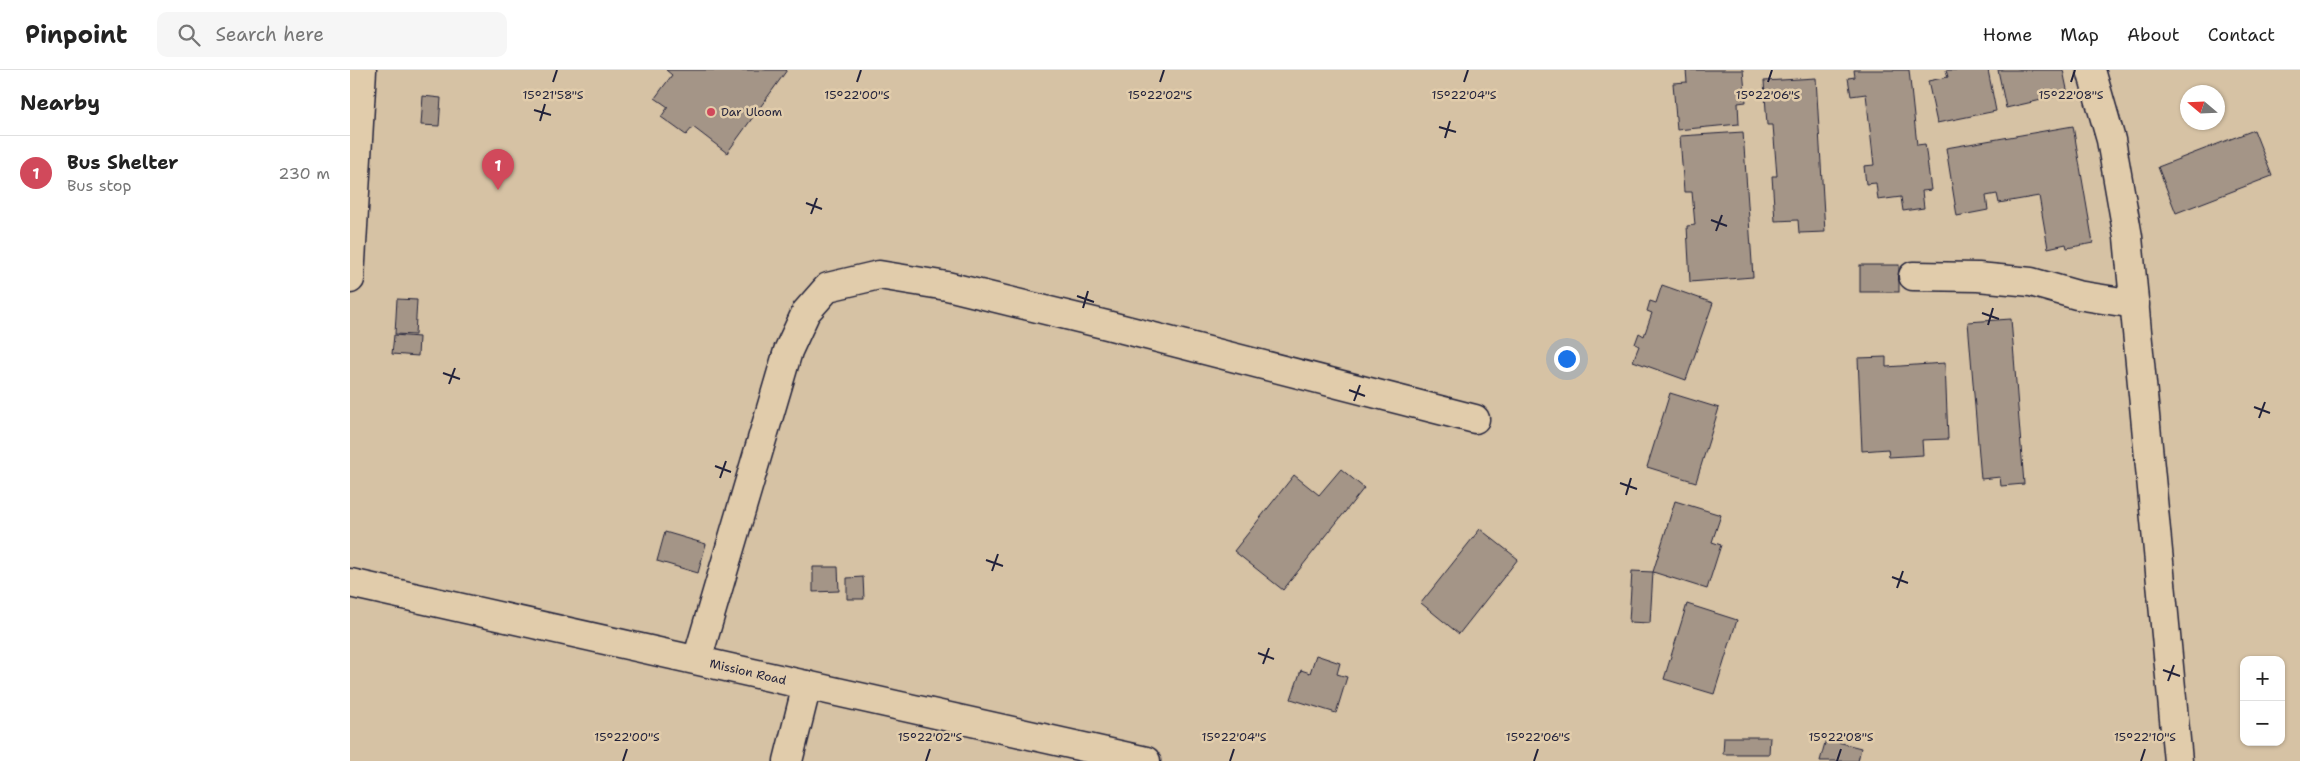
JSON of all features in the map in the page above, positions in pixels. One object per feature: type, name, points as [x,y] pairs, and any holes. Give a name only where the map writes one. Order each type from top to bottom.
[{"type":"main road","points":[[350,279],[362,70]]},
{"type":"main road","points":[[2091,70],[2111,140],[2128,236],[2178,761]]},
{"type":"main road","points":[[697,660],[788,350],[806,312],[828,286],[879,275],[946,286],[1476,419]]},
{"type":"main road","points":[[1912,276],[1978,277],[2031,282],[2077,295],[2135,304]]},
{"type":"main road","name":"Mission Road","points":[[350,583],[1146,761]]},
{"type":"main road","points":[[788,761],[807,685]]},
{"type":"building","name":"Dar Uloom","points":[[666,70],[787,70],[727,153],[693,127],[686,135],[661,117],[668,107],[655,98],[672,75]]},
{"type":"building","points":[[1686,70],[1743,70],[1746,102],[1738,103],[1739,124],[1677,130],[1673,83],[1687,82]]},
{"type":"building","points":[[1854,70],[1909,70],[1917,145],[1925,144],[1931,190],[1922,191],[1924,208],[1903,211],[1901,197],[1878,200],[1876,183],[1866,184],[1864,166],[1874,165],[1866,94],[1851,96],[1848,78],[1855,77]]},
{"type":"building","points":[[1946,70],[1988,70],[1996,111],[1937,123],[1928,81],[1948,77]]},
{"type":"building","points":[[1998,70],[2063,70],[2068,94],[2006,108]]},
{"type":"building","points":[[1816,78],[1825,232],[1799,233],[1798,220],[1775,221],[1772,176],[1777,176],[1773,125],[1767,125],[1764,81]]},
{"type":"building","points":[[423,96],[441,98],[439,126],[421,125]]},
{"type":"building","points":[[2073,126],[2093,243],[2067,248],[2066,244],[2048,248],[2039,196],[1999,203],[1997,194],[1986,196],[1988,210],[1957,216],[1946,148]]},
{"type":"building","points":[[2254,130],[2272,176],[2176,213],[2158,167]]},
{"type":"building","points":[[1743,132],[1753,277],[1690,282],[1687,226],[1695,225],[1692,192],[1684,192],[1680,136]]},
{"type":"building","points":[[1860,265],[1899,265],[1899,292],[1860,292]]},
{"type":"building","points":[[1662,285],[1713,303],[1686,380],[1633,361],[1639,346],[1635,344],[1639,333],[1644,336],[1652,313],[1647,311],[1650,301],[1656,303]]},
{"type":"building","points":[[397,299],[417,300],[415,335],[395,334]]},
{"type":"building","points":[[2011,319],[2024,484],[2001,486],[2000,477],[1981,479],[1968,322]]},
{"type":"building","points":[[394,335],[419,337],[418,356],[392,354]]},
{"type":"building","points":[[1886,357],[1886,367],[1945,363],[1948,439],[1922,440],[1923,455],[1889,457],[1888,449],[1862,451],[1858,358]]},
{"type":"building","points":[[1670,393],[1719,408],[1696,482],[1647,467]]},
{"type":"building","points":[[1341,469],[1364,488],[1283,590],[1234,551],[1294,475],[1319,495]]},
{"type":"building","points":[[1675,501],[1721,515],[1712,542],[1721,545],[1707,589],[1653,572]]},
{"type":"building","points":[[1480,529],[1518,559],[1459,634],[1421,603]]},
{"type":"building","points":[[665,532],[706,544],[698,573],[657,561]]},
{"type":"building","points":[[813,567],[838,567],[839,591],[813,592]]},
{"type":"building","points":[[1632,571],[1653,572],[1650,623],[1629,622]]},
{"type":"building","points":[[863,577],[864,599],[847,599],[847,578]]},
{"type":"building","points":[[1687,604],[1737,620],[1714,694],[1664,679]]},
{"type":"building","points":[[1316,655],[1340,663],[1337,674],[1347,677],[1336,713],[1291,699],[1301,670],[1310,673]]},
{"type":"building","points":[[1724,737],[1770,737],[1769,754],[1723,754]]},
{"type":"building","points":[[1826,739],[1861,748],[1858,761],[1820,761]]},
{"type":"place","name":"Dar Uloom","points":[[711,112]]},
{"type":"place","name":"Bus Shelter","points":[[498,190]]}]
